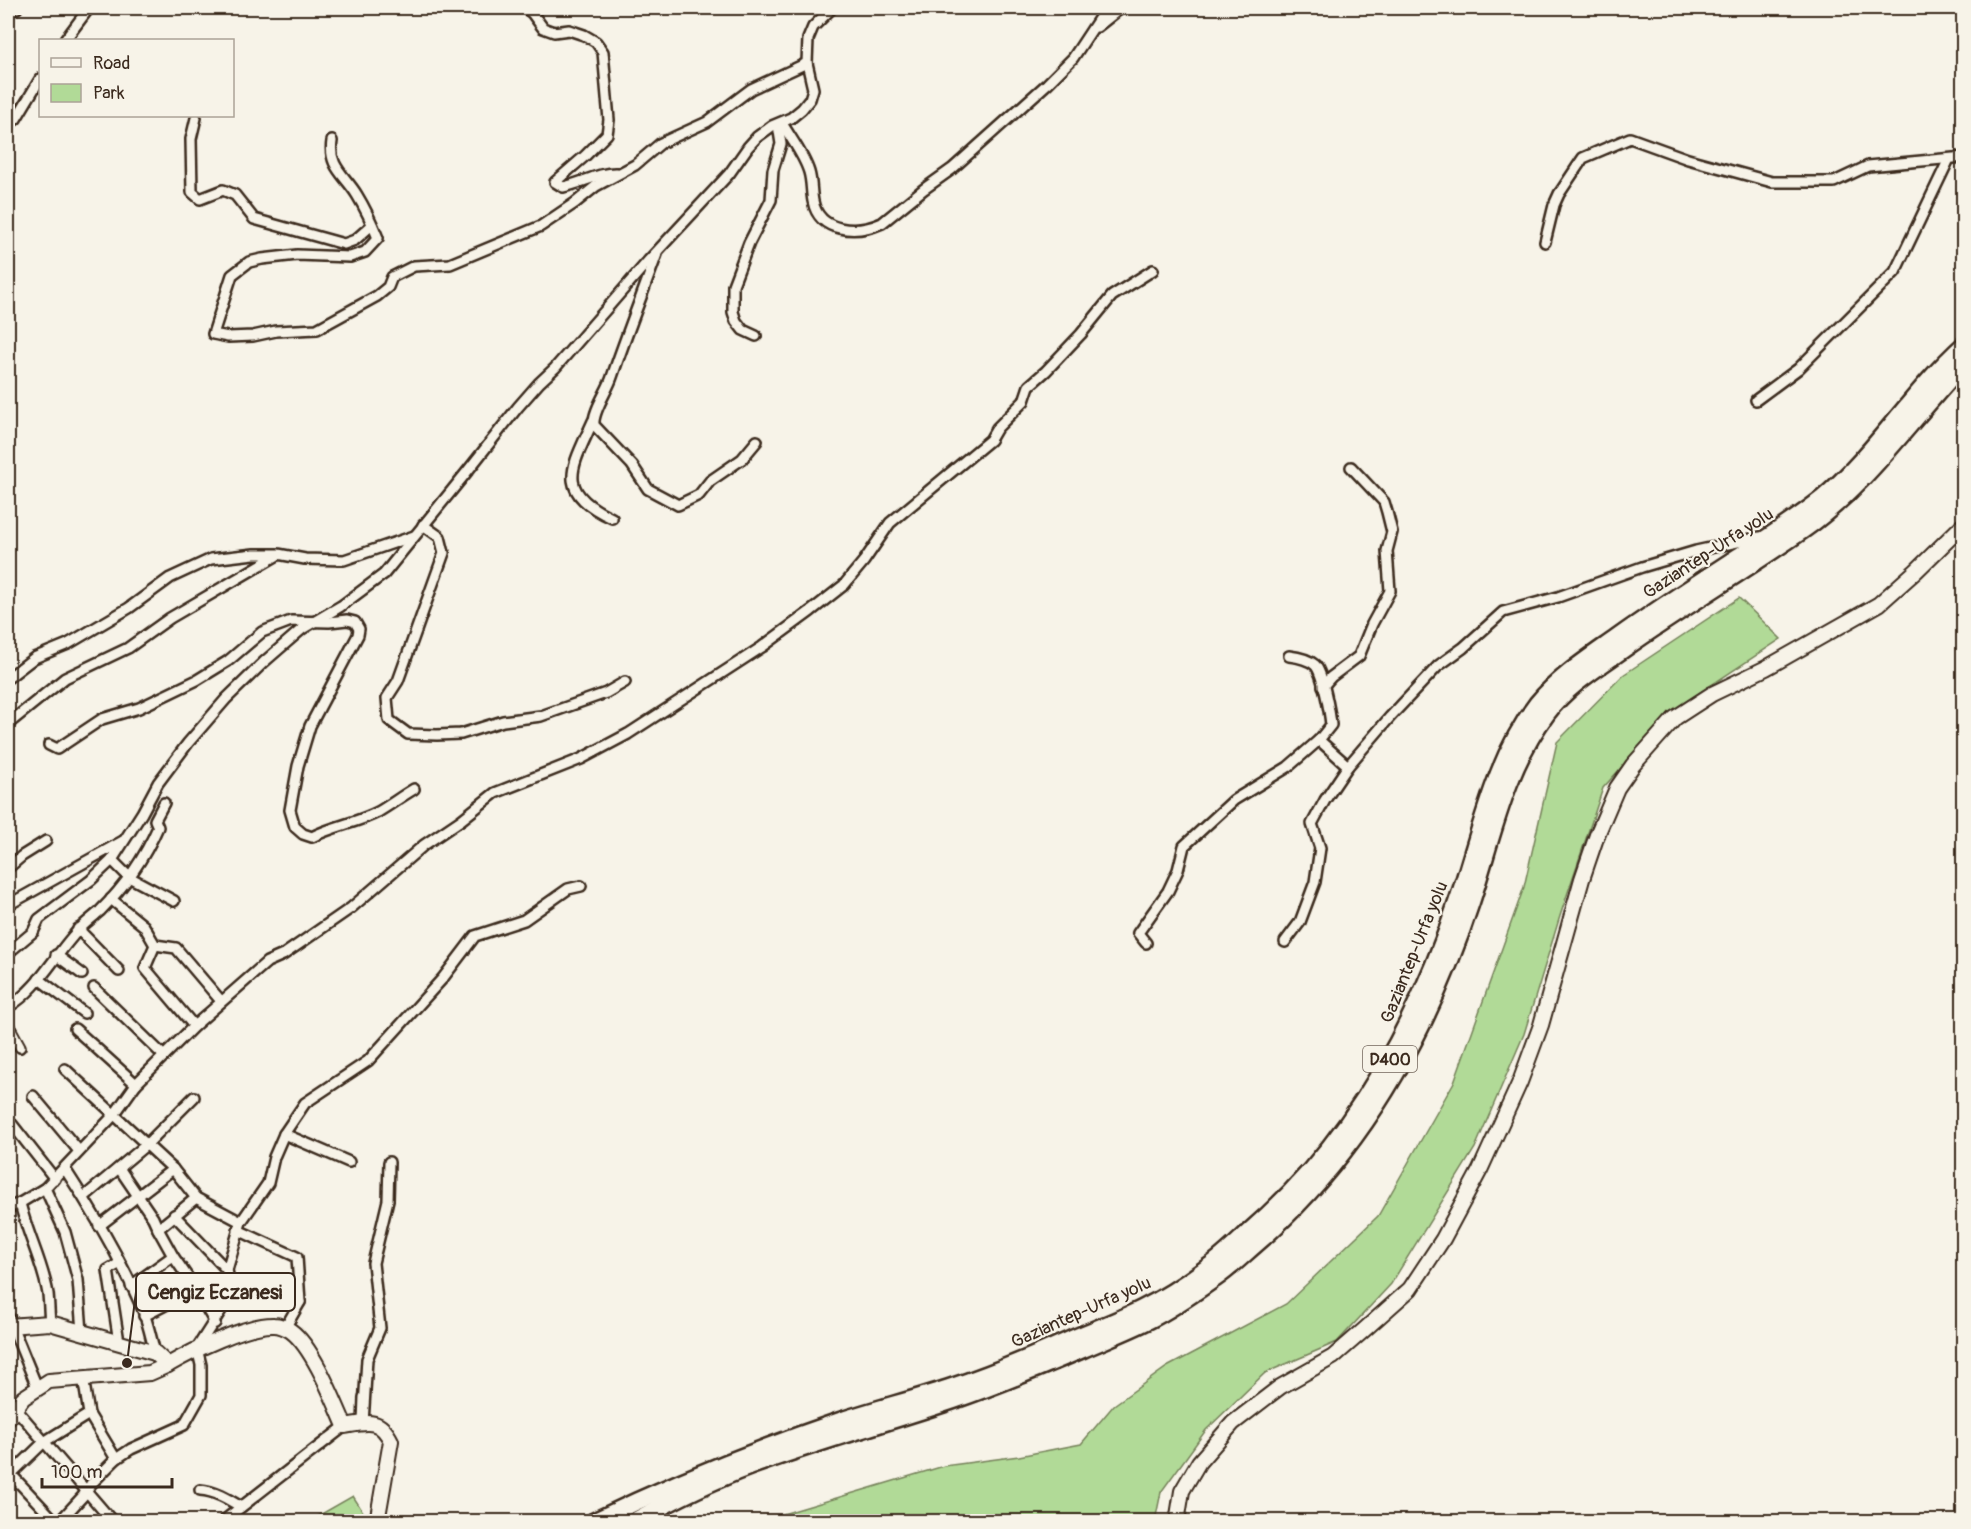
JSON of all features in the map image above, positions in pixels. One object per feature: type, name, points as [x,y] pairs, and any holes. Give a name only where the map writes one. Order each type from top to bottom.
[{"type":"highway","name":"Gaziantep-Urfa yolu","points":[[593,1521],[650,1494],[741,1456],[841,1421],[951,1387],[1043,1352],[1146,1307],[1210,1266],[1299,1186],[1329,1150],[1374,1086],[1403,1034],[1442,945],[1489,797],[1500,770],[1536,706],[1552,687],[1576,667],[1658,609],[1797,518],[1824,497],[1850,472],[1964,345]]},
{"type":"highway","name":"Gaziantep-Urfa yolu","points":[[633,1521],[746,1468],[845,1433],[955,1400],[1048,1364],[1152,1319],[1218,1277],[1309,1194],[1339,1158],[1385,1093],[1410,1049],[1455,950],[1512,775],[1546,714],[1584,677],[1666,619],[1805,529],[1833,507],[1860,481],[1964,363]]},
{"type":"street","points":[[8,12],[17,8]]},
{"type":"street","points":[[66,39],[89,8]]},
{"type":"street","points":[[525,8],[532,13],[543,28],[554,32],[569,30],[584,35],[596,42],[603,52],[609,120],[607,134],[555,182],[563,187],[609,172],[620,173]]},
{"type":"street","points":[[8,953],[33,932],[39,919],[91,880],[112,860],[158,783],[188,743],[226,699],[302,629],[341,606],[384,573],[518,407],[729,174],[757,137],[802,109],[810,99],[813,89],[807,63],[808,39],[813,27],[832,8]]},
{"type":"street","points":[[780,124],[808,169],[813,201],[823,221],[839,228],[863,229],[874,226],[882,223],[974,151],[1073,58],[1106,8]]},
{"type":"street","points":[[1092,30],[1121,8]]},
{"type":"street","points":[[332,141],[330,154],[356,193],[378,238],[365,252],[350,257],[297,255],[249,262],[232,275],[213,334],[228,337],[252,336],[276,331],[317,329],[377,296],[388,287],[392,277],[414,266],[450,264],[541,226],[597,186],[635,165],[661,143],[707,122],[751,89],[807,63]]},
{"type":"street","points":[[8,124],[16,119],[39,81]]},
{"type":"street","points":[[196,118],[191,139],[192,192],[200,199],[223,190],[235,195],[254,219],[344,244],[355,240],[372,225]]},
{"type":"street","points":[[756,336],[742,330],[735,321],[733,285],[749,243],[771,200],[773,170],[781,144],[780,124]]},
{"type":"street","points":[[1545,242],[1554,205],[1583,158],[1630,138],[1688,159],[1772,182],[1834,183],[1868,166],[1964,157]]},
{"type":"street","points":[[1756,400],[1798,369],[1895,272],[1949,159]]},
{"type":"street","points":[[612,518],[583,501],[575,491],[572,480],[577,457],[612,379],[622,346],[659,249]]},
{"type":"street","points":[[8,1208],[45,1188],[55,1179],[114,1115],[136,1084],[221,1001],[267,962],[284,955],[351,908],[424,845],[495,793],[581,759],[628,734],[762,646],[844,585],[890,523],[990,440],[998,428],[1024,401],[1029,386],[1081,334],[1112,296],[1153,270]]},
{"type":"street","points":[[593,421],[597,430],[632,465],[648,489],[678,505],[699,495],[710,481],[742,459],[757,441]]},
{"type":"street","points":[[1323,686],[1330,677],[1359,656],[1372,624],[1390,591],[1387,551],[1392,532],[1384,502],[1351,467]]},
{"type":"street","points":[[1177,1521],[1182,1491],[1199,1462],[1233,1423],[1280,1387],[1334,1357],[1410,1289],[1443,1239],[1480,1170],[1520,1082],[1541,1025],[1582,879],[1597,835],[1617,788],[1633,765],[1676,718],[1712,694],[1775,663],[1879,604],[1964,524]]},
{"type":"street","points":[[423,525],[440,537],[444,553],[398,681],[387,698],[389,720],[408,734],[461,734],[503,721],[541,716],[606,693],[625,682]]},
{"type":"street","points":[[1286,942],[1300,921],[1315,882],[1320,848],[1312,824],[1325,800],[1348,766],[1437,666],[1463,648],[1503,612],[1558,597],[1686,554],[1771,535]]},
{"type":"street","points":[[8,678],[25,664],[68,644],[129,608],[170,578],[211,558],[229,555],[278,554],[305,559],[344,560],[414,536]]},
{"type":"street","points":[[8,724],[65,678],[128,648],[170,618],[278,554]]},
{"type":"street","points":[[49,745],[57,749],[102,719],[139,708],[197,680],[228,661],[262,632],[291,621],[347,620],[355,622],[359,629],[358,635],[310,726],[298,766],[290,810],[295,827],[303,834],[312,837],[378,812],[414,789]]},
{"type":"street","points":[[1146,943],[1138,933],[1168,891],[1178,870],[1184,846],[1234,800],[1288,767],[1319,740],[1331,725],[1323,686],[1316,666],[1302,658],[1289,656]]},
{"type":"street","points":[[1319,740],[1348,766]]},
{"type":"street","points":[[8,1007],[34,986],[78,929],[111,899],[129,877],[153,839],[158,827],[155,820],[164,803]]},
{"type":"street","points":[[8,905],[124,840]]},
{"type":"street","points":[[8,868],[12,860],[46,842]]},
{"type":"street","points":[[112,860],[129,877],[174,901]]},
{"type":"street","points":[[89,1414],[44,1442],[8,1474],[57,1521],[117,1459],[131,1449],[184,1425],[201,1395],[201,1365],[197,1348],[227,1301],[230,1285],[227,1270],[239,1226],[268,1183],[274,1157],[284,1134],[306,1103],[368,1061],[443,978],[476,936],[524,920],[568,889],[581,886]]},
{"type":"street","points":[[111,899],[144,926],[155,945]]},
{"type":"street","points":[[78,929],[119,971]]},
{"type":"street","points":[[155,945],[176,948],[221,1001]]},
{"type":"street","points":[[155,945],[145,968],[194,1026]]},
{"type":"street","points":[[56,955],[82,974]]},
{"type":"street","points":[[39,980],[84,1013]]},
{"type":"street","points":[[94,988],[164,1056]]},
{"type":"street","points":[[8,1025],[20,1047]]},
{"type":"street","points":[[75,1029],[136,1084]]},
{"type":"street","points":[[65,1069],[173,1169],[196,1198],[239,1226],[297,1257],[300,1302],[285,1328]]},
{"type":"street","points":[[33,1096],[79,1151]]},
{"type":"street","points":[[84,1197],[146,1145],[194,1097]]},
{"type":"street","points":[[8,1119],[55,1179]]},
{"type":"street","points":[[284,1134],[349,1162]]},
{"type":"street","points":[[363,1423],[367,1359],[380,1328],[373,1263],[388,1200],[389,1162]]},
{"type":"street","points":[[119,1168],[153,1218],[173,1256],[215,1323]]},
{"type":"street","points":[[65,1169],[84,1197],[120,1263],[144,1316],[155,1353]]},
{"type":"street","points":[[99,1226],[173,1169]]},
{"type":"street","points":[[45,1188],[65,1232],[78,1280],[82,1332]]},
{"type":"street","points":[[158,1229],[196,1198]]},
{"type":"street","points":[[20,1203],[48,1294],[50,1323]]},
{"type":"street","points":[[174,1215],[227,1270]]},
{"type":"street","points":[[130,1286],[173,1256]]},
{"type":"street","points":[[119,1342],[108,1270],[120,1263]]},
{"type":"street","points":[[230,1285],[300,1302]]},
{"type":"street","points":[[144,1316],[169,1303],[193,1286]]},
{"type":"street","points":[[37,1387],[8,1322],[50,1323],[155,1353],[168,1365]]},
{"type":"street","points":[[113,1521],[44,1442],[11,1411],[37,1387],[49,1381],[150,1372],[168,1365],[197,1348],[259,1326],[276,1324],[291,1331],[318,1366],[345,1426]]},
{"type":"street","points":[[82,1377],[89,1414],[117,1459]]},
{"type":"street","points":[[363,1423],[364,1397]]},
{"type":"street","points":[[222,1521],[345,1426],[372,1422],[386,1430],[391,1441],[377,1521]]},
{"type":"street","points":[[200,1490],[225,1497],[241,1507]]},
{"type":"green space","points":[[1739,598],[1781,639],[1672,711],[1603,788],[1560,916],[1524,1034],[1475,1148],[1391,1284],[1337,1342],[1265,1373],[1206,1430],[1161,1492],[1155,1521],[769,1521],[783,1514],[944,1466],[1019,1456],[1081,1444],[1114,1405],[1167,1367],[1286,1304],[1378,1216],[1454,1082],[1524,887],[1557,742],[1623,675]]},
{"type":"green space","points":[[353,1496],[365,1515],[354,1521],[322,1521],[318,1516]]},
{"type":"place","name":"Cengiz Eczanesi","points":[[127,1363]]}]
